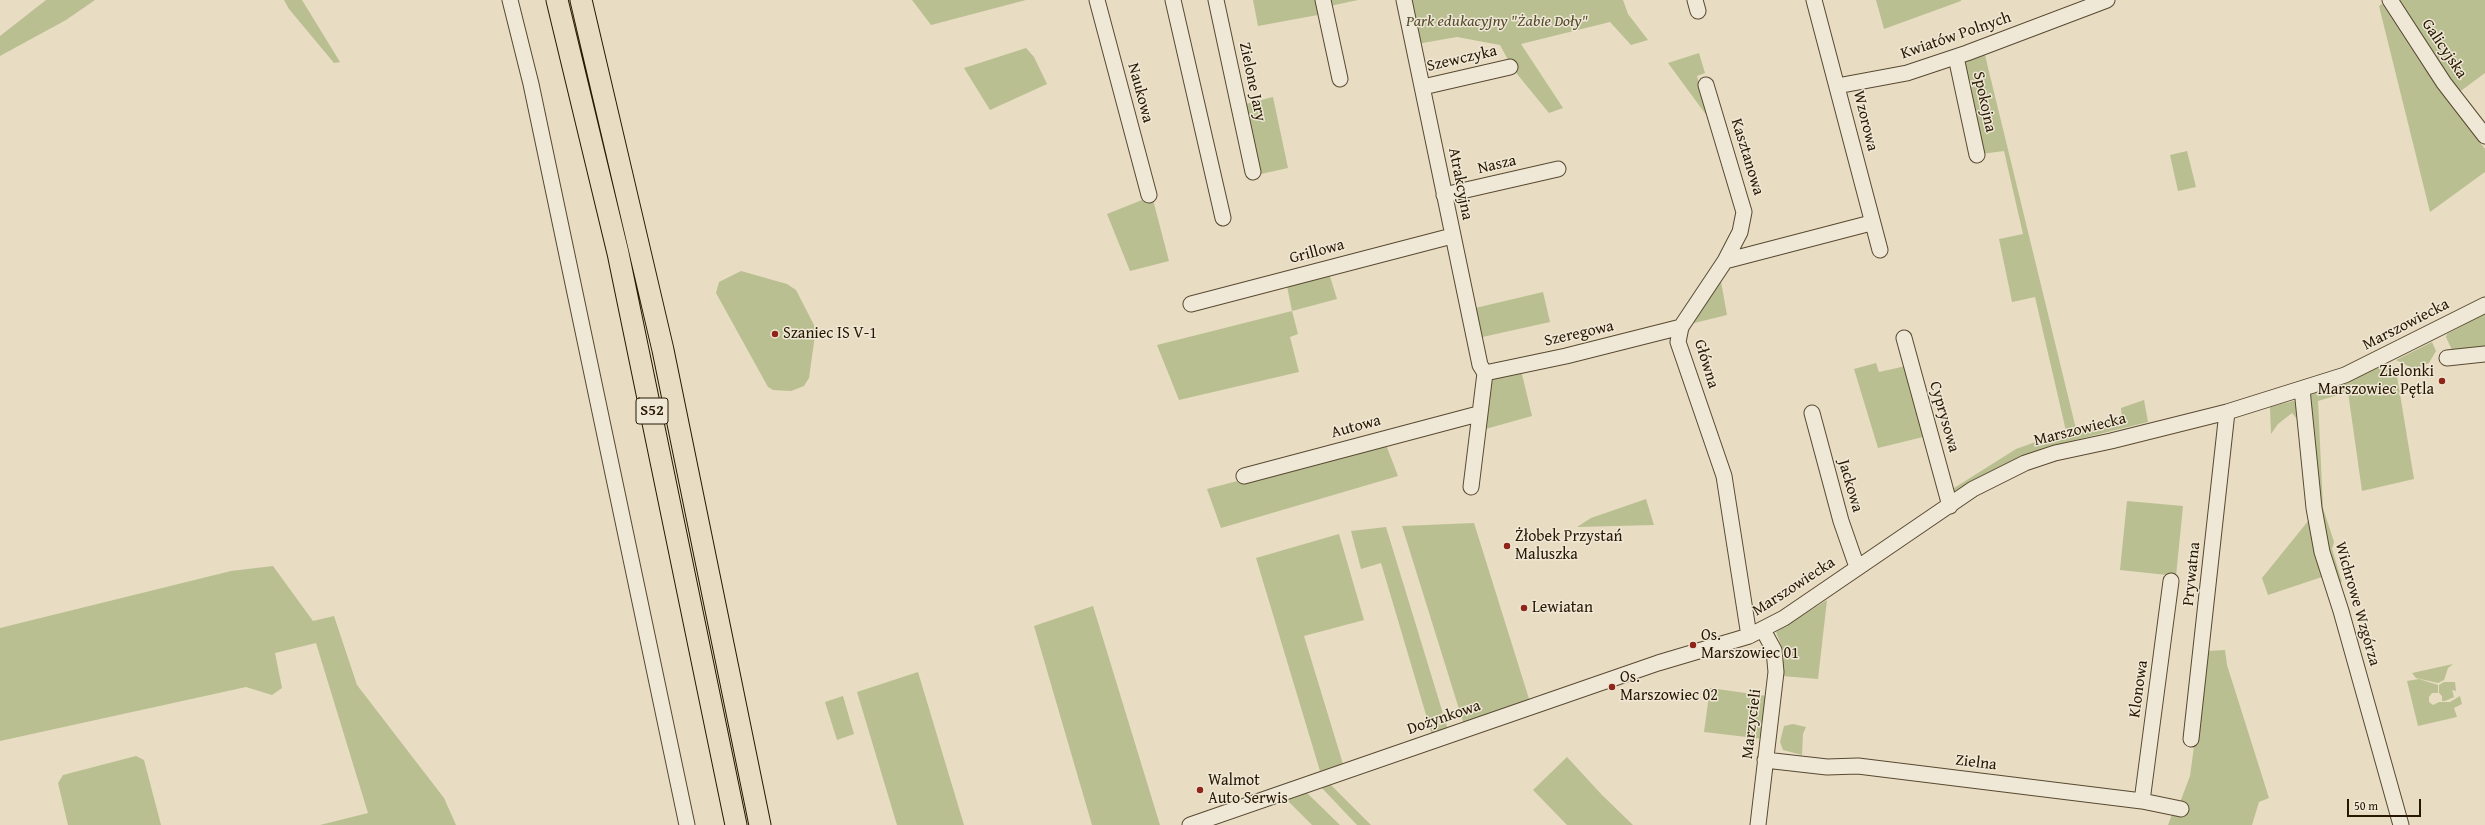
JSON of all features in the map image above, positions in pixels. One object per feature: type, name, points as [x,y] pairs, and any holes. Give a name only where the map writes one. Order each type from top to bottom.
[{"type":"highway","name":"S52","points":[[557,0],[618,253],[736,825]]},
{"type":"highway","name":"S52","points":[[581,0],[663,350],[760,825]]},
{"type":"street","points":[[510,0],[531,84],[687,825]]},
{"type":"street","name":"Naukowa","points":[[1097,0],[1149,195]]},
{"type":"street","points":[[1173,0],[1223,218]]},
{"type":"street","name":"Zielone Jary","points":[[1216,0],[1253,172]]},
{"type":"street","points":[[1323,0],[1340,79]]},
{"type":"street","name":"Atrakcyjna","points":[[1404,0],[1480,365],[1485,372]]},
{"type":"street","name":"Wzorowa","points":[[1814,0],[1871,223],[1880,250]]},
{"type":"street","name":"Kwiatów Polnych","points":[[1837,86],[1907,73],[1956,57],[2107,0]]},
{"type":"street","name":"Galicyjska","points":[[2390,0],[2444,82],[2485,136]]},
{"type":"street","name":"Spokojna","points":[[1956,57],[1977,155]]},
{"type":"street","name":"Szewczyka","points":[[1423,87],[1510,67]]},
{"type":"street","name":"Kasztanowa","points":[[1706,85],[1744,212],[1740,232],[1725,261]]},
{"type":"street","name":"Nasza","points":[[1444,195],[1558,169]]},
{"type":"street","points":[[1725,261],[1871,223]]},
{"type":"street","name":"Grillowa","points":[[1191,304],[1452,236]]},
{"type":"street","name":"Główna","points":[[1725,261],[1681,327],[1678,342],[1724,476],[1749,636]]},
{"type":"street","name":"Marszowiecka","points":[[1712,647],[1749,636],[1763,630],[1826,590],[1857,567],[1950,506],[1973,489],[2024,462],[2055,453],[2227,412],[2345,375],[2485,305]]},
{"type":"street","name":"Szeregowa","points":[[1485,372],[1580,352],[1681,327]]},
{"type":"street","name":"Cyprysowa","points":[[1904,338],[1950,506]]},
{"type":"street","points":[[2447,358],[2485,354]]},
{"type":"street","points":[[1471,487],[1478,414],[1485,372]]},
{"type":"street","name":"Wichrowe Wzgórza","points":[[2302,389],[2314,508],[2322,552],[2341,611],[2401,825]]},
{"type":"street","name":"Prywatna","points":[[2191,739],[2227,412]]},
{"type":"street","name":"Jackowa","points":[[1812,413],[1841,521],[1857,567]]},
{"type":"street","name":"Autowa","points":[[1244,476],[1478,414]]},
{"type":"street","name":"Klonowa","points":[[2142,801],[2172,581]]},
{"type":"street","name":"Marzycieli","points":[[1758,825],[1776,672],[1774,650],[1763,630]]},
{"type":"street","name":"Dożynkowa","points":[[1190,825],[1652,665],[1712,647]]},
{"type":"street","name":"Zielna","points":[[1765,760],[1827,767],[1858,766],[2142,801],[2181,809]]},
{"type":"green space","points":[[46,0],[95,0],[66,20],[0,56],[0,36]]},
{"type":"green space","points":[[284,0],[302,0],[340,62],[334,63],[289,9]]},
{"type":"green space","points":[[912,0],[1026,0],[931,25]]},
{"type":"green space","points":[[1253,0],[1320,0],[1323,14],[1258,26]]},
{"type":"green space","points":[[1329,0],[1358,0],[1330,6]]},
{"type":"green space","name":"Park edukacyjny \"Żabie Doły\"","points":[[1409,0],[1623,0],[1628,14],[1648,40],[1631,45],[1610,22],[1521,44],[1563,108],[1549,113],[1513,69],[1500,45],[1457,37],[1417,44]]},
{"type":"green space","points":[[1876,0],[1961,0],[1961,1],[1884,29]]},
{"type":"green space","points":[[2397,0],[2485,0],[2485,73],[2458,93]]},
{"type":"green space","points":[[2382,4],[2420,62],[2485,149],[2485,172],[2430,212],[2379,6]]},
{"type":"green space","points":[[1026,48],[1034,57],[1047,84],[990,110],[964,68]]},
{"type":"green space","points":[[1984,51],[2076,429],[2122,419],[2121,408],[2144,400],[2148,422],[2047,447],[2019,457],[1956,494],[1951,490],[2016,449],[2066,431],[2035,297],[2012,302],[1999,239],[2023,234],[2004,151],[1981,154],[1960,59]]},
{"type":"green space","points":[[1699,53],[1705,73],[1697,76],[1707,116],[1668,63]]},
{"type":"green space","points":[[1273,97],[1288,168],[1261,174],[1255,162],[1242,105]]},
{"type":"green space","points":[[2187,151],[2196,187],[2178,191],[2170,155]]},
{"type":"green space","points":[[1152,196],[1169,261],[1130,271],[1107,214]]},
{"type":"green space","points":[[1328,270],[1337,299],[1292,311],[1286,281]]},
{"type":"green space","points":[[741,271],[787,284],[796,290],[814,325],[815,335],[809,378],[804,386],[791,391],[773,390],[768,387],[716,293],[719,282]]},
{"type":"green space","points":[[1720,276],[1727,315],[1686,325]]},
{"type":"green space","points":[[1543,292],[1550,322],[1478,338],[1471,309]]},
{"type":"green space","points":[[1292,311],[1298,334],[1290,337],[1299,372],[1179,400],[1157,345]]},
{"type":"green space","points":[[2485,314],[2485,349],[2460,354],[2452,350],[2446,337],[2447,334]]},
{"type":"green space","points":[[2432,342],[2436,351],[2429,363],[2414,369],[2396,360]]},
{"type":"green space","points":[[1876,363],[1879,372],[1906,366],[1927,436],[1878,448],[1854,369]]},
{"type":"green space","points":[[2381,366],[2397,376],[2414,479],[2362,491],[2348,392],[2318,401],[2323,508],[2334,542],[2332,549],[2342,582],[2337,583],[2322,533],[2310,394]]},
{"type":"green space","points":[[1521,370],[1532,416],[1482,430],[1488,377]]},
{"type":"green space","points":[[2301,399],[2328,575],[2268,595],[2262,578],[2313,515],[2307,500],[2297,419],[2292,413],[2278,424],[2271,434],[2270,407]]},
{"type":"green space","points":[[1385,442],[1398,476],[1221,528],[1207,489]]},
{"type":"green space","points":[[1646,499],[1654,525],[1577,527],[1591,518]]},
{"type":"green space","points":[[2127,501],[2183,506],[2176,576],[2120,570]]},
{"type":"green space","points":[[1474,523],[1530,702],[1464,725],[1402,526]]},
{"type":"green space","points":[[1386,527],[1448,730],[1432,735],[1381,563],[1361,569],[1351,531]]},
{"type":"green space","points":[[1339,534],[1364,620],[1304,636],[1343,764],[1320,771],[1256,558]]},
{"type":"green space","points":[[273,566],[313,621],[334,616],[357,685],[444,798],[456,825],[320,825],[368,813],[316,643],[275,653],[282,688],[272,695],[246,687],[0,741],[0,628],[231,571]]},
{"type":"green space","points":[[1827,600],[1818,679],[1782,676],[1784,653],[1776,632]]},
{"type":"green space","points":[[1093,606],[1160,825],[1092,825],[1034,626]]},
{"type":"green space","points":[[2225,650],[2227,665],[2269,798],[2259,802],[2252,825],[2168,825],[2173,812],[2176,813],[2190,776],[2207,651]]},
{"type":"green space","points":[[2453,664],[2448,668],[2444,680],[2438,683],[2416,678],[2412,673]]},
{"type":"green space","points":[[918,672],[964,825],[897,825],[857,692]]},
{"type":"green space","points":[[2419,679],[2438,685],[2438,693],[2432,693],[2429,697],[2429,702],[2433,705],[2439,702],[2450,702],[2460,696],[2462,704],[2454,708],[2457,717],[2418,726],[2407,681]]},
{"type":"green space","points":[[2444,682],[2455,682],[2456,691],[2452,690],[2454,697],[2442,701],[2442,696],[2439,693],[2439,685]]},
{"type":"green space","points":[[1710,688],[1767,696],[1764,739],[1704,732]]},
{"type":"green space","points":[[843,696],[854,734],[837,740],[825,702]]},
{"type":"green space","points":[[1793,724],[1806,727],[1803,734],[1802,755],[1783,750],[1780,742],[1784,726]]},
{"type":"green space","points":[[136,756],[144,760],[161,825],[68,825],[58,783],[63,775]]},
{"type":"green space","points":[[1567,757],[1602,795],[1633,825],[1567,825],[1533,790]]},
{"type":"green space","points":[[1329,783],[1371,825],[1357,825],[1320,786]]},
{"type":"green space","points":[[1306,792],[1340,825],[1312,825],[1285,798]]},
{"type":"place","name":"Szaniec IS V-1","points":[[775,334]]},
{"type":"place","name":"Zielonki Marszowiec Pętla","points":[[2442,381]]},
{"type":"place","name":"Żłobek Przystań Maluszka","points":[[1507,546]]},
{"type":"place","name":"Lewiatan","points":[[1524,608]]},
{"type":"place","name":"Os. Marszowiec 01","points":[[1693,645]]},
{"type":"place","name":"Os. Marszowiec 02","points":[[1612,687]]},
{"type":"place","name":"Walmot Auto Serwis","points":[[1200,790]]}]
